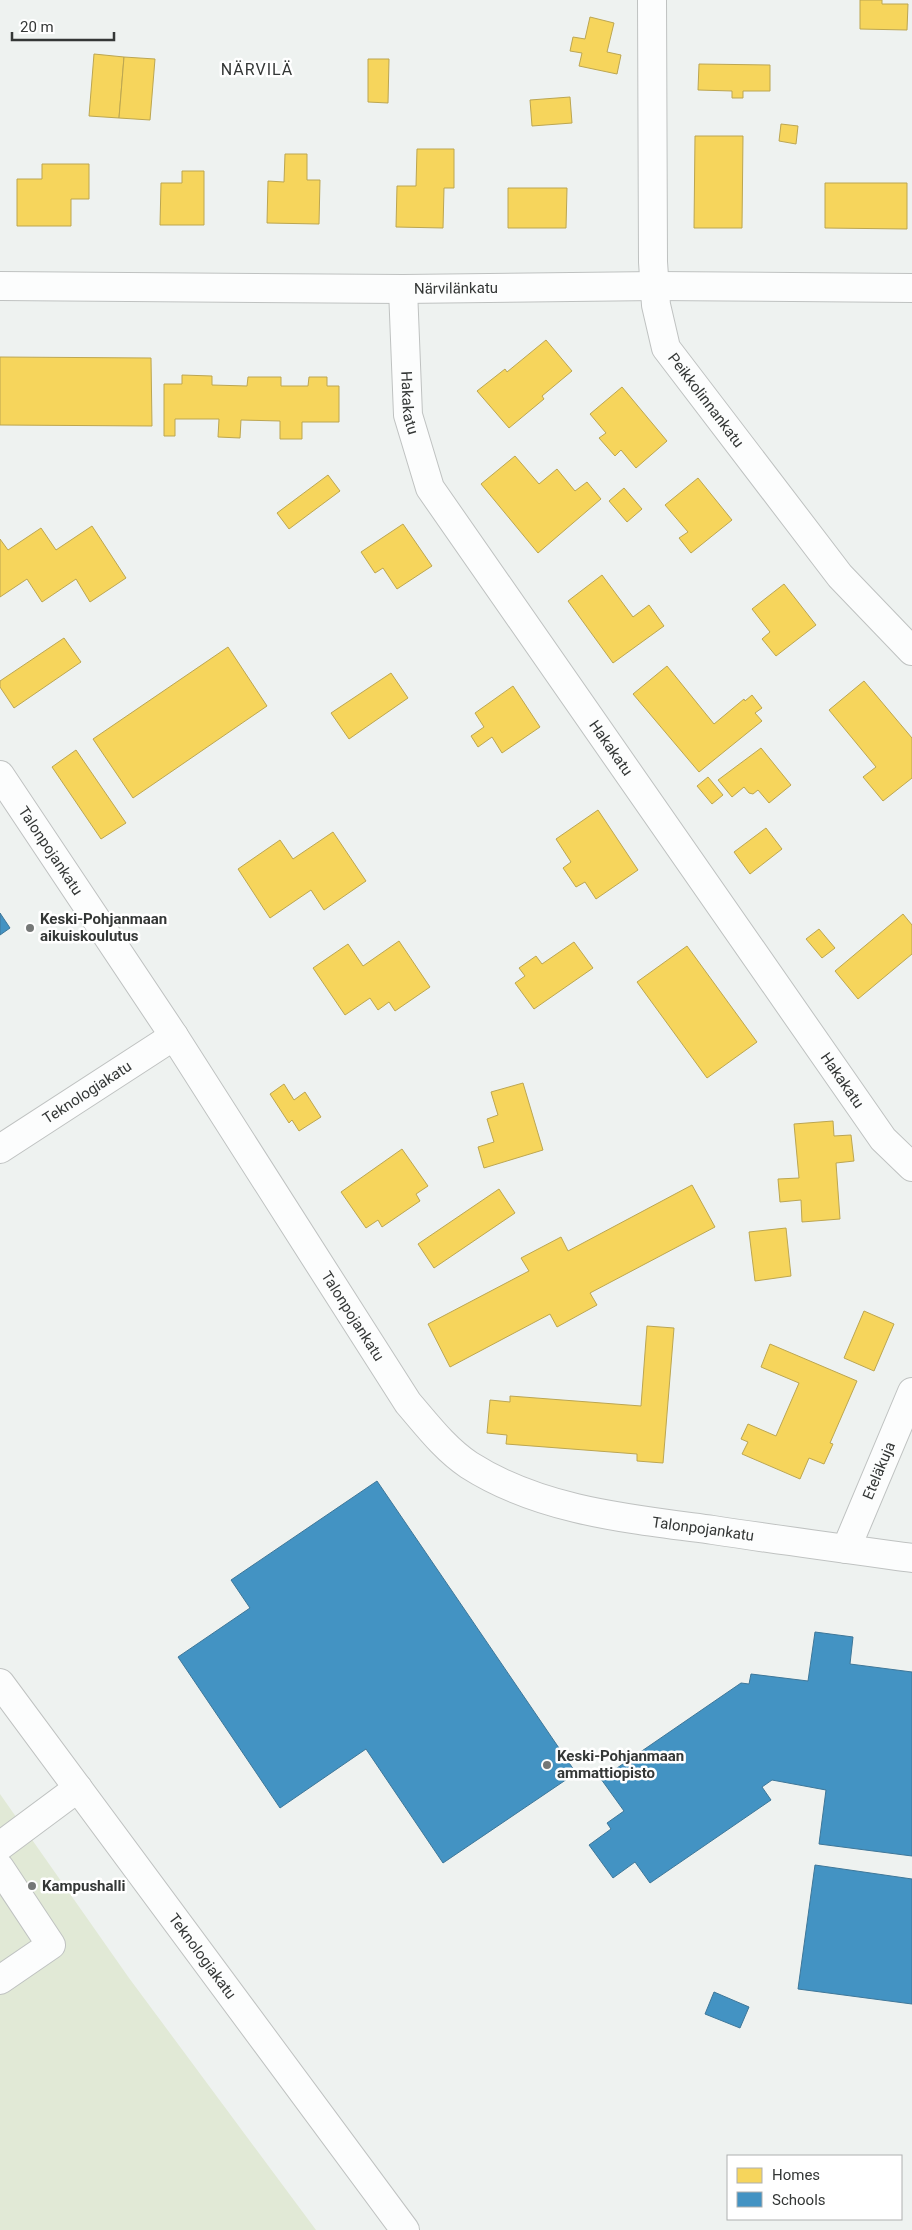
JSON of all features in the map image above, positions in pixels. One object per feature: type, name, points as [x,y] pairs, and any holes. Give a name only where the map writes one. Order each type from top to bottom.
[{"type":"street","name":"Peikkolinnankatu","points":[[652,0],[653,262],[656,305],[666,348],[840,576],[912,652]]},
{"type":"street","name":"Närvilänkatu","points":[[0,286],[403,290],[656,286],[912,288]]},
{"type":"street","name":"Hakakatu","points":[[403,290],[408,416],[430,488],[883,1139],[912,1167]]},
{"type":"street","name":"Talonpojankatu","points":[[0,775],[174,1036],[408,1403],[442,1442],[469,1464],[504,1484],[552,1502],[628,1519],[912,1558]]},
{"type":"street","name":"Teknologiakatu","points":[[0,1149],[174,1036]]},
{"type":"street","name":"Eteläkuja","points":[[846,1549],[912,1392]]},
{"type":"street","name":"Teknologiakatu","points":[[0,1683],[405,2230]]},
{"type":"street","points":[[0,1846],[78,1788]]},
{"type":"street","points":[[0,1868],[51,1945],[0,1980]]},
{"type":"green space","points":[[0,1794],[129,1978],[316,2230],[0,2230]]},
{"type":"building: Homes","points":[[860,0],[882,0],[882,4],[908,4],[907,30],[860,29]]},
{"type":"building: Homes","points":[[590,17],[614,23],[607,52],[621,55],[617,74],[579,66],[582,53],[570,51],[573,37],[585,39]]},
{"type":"building: Homes","points":[[94,54],[124,57],[119,118],[89,116]]},
{"type":"building: Homes","points":[[124,57],[155,59],[150,120],[119,118]]},
{"type":"building: Homes","points":[[368,59],[389,59],[388,103],[368,102]]},
{"type":"building: Homes","points":[[699,64],[770,65],[770,91],[743,91],[743,98],[732,98],[732,91],[698,90]]},
{"type":"building: Homes","points":[[570,97],[572,123],[532,126],[530,100]]},
{"type":"building: Homes","points":[[781,124],[798,126],[796,144],[779,141]]},
{"type":"building: Homes","points":[[695,136],[743,136],[742,228],[694,228]]},
{"type":"building: Homes","points":[[417,149],[454,149],[454,188],[444,188],[443,228],[396,227],[397,186],[416,186]]},
{"type":"building: Homes","points":[[285,154],[307,154],[307,180],[320,180],[319,224],[267,223],[268,181],[284,182]]},
{"type":"building: Homes","points":[[42,164],[89,164],[89,199],[71,199],[71,226],[17,226],[17,179],[42,179]]},
{"type":"building: Homes","points":[[182,171],[204,171],[204,225],[160,225],[161,183],[182,183]]},
{"type":"building: Homes","points":[[825,183],[907,183],[907,229],[825,228]]},
{"type":"building: Homes","points":[[508,188],[567,188],[566,228],[508,228]]},
{"type":"building: Homes","points":[[546,340],[572,371],[542,396],[544,399],[509,428],[477,391],[505,369],[507,372]]},
{"type":"building: Homes","points":[[0,357],[151,358],[152,426],[0,425]]},
{"type":"building: Homes","points":[[182,375],[212,376],[212,385],[247,386],[248,377],[281,377],[281,386],[308,386],[309,377],[327,377],[327,386],[339,386],[339,422],[302,422],[302,439],[280,439],[280,421],[241,420],[240,438],[218,437],[219,419],[175,419],[175,436],[164,436],[164,384],[182,384]]},
{"type":"building: Homes","points":[[622,387],[667,441],[636,468],[621,450],[615,456],[599,438],[606,433],[590,414]]},
{"type":"building: Homes","points":[[515,456],[539,484],[557,469],[575,491],[587,482],[601,499],[538,553],[481,484]]},
{"type":"building: Homes","points":[[328,475],[340,491],[289,529],[277,513]]},
{"type":"building: Homes","points":[[698,478],[732,520],[691,553],[679,538],[688,532],[665,505]]},
{"type":"building: Homes","points":[[624,488],[642,509],[627,522],[609,501]]},
{"type":"building: Homes","points":[[403,524],[432,566],[397,589],[383,568],[375,573],[361,552]]},
{"type":"building: Homes","points":[[92,526],[126,578],[90,602],[76,579],[42,602],[27,579],[0,597],[0,539],[8,550],[41,528],[56,550]]},
{"type":"building: Homes","points":[[602,575],[633,617],[649,605],[664,626],[613,663],[568,601]]},
{"type":"building: Homes","points":[[784,584],[816,625],[776,656],[762,639],[770,632],[752,609]]},
{"type":"building: Homes","points":[[64,638],[81,662],[14,708],[0,687],[0,681]]},
{"type":"building: Homes","points":[[228,647],[267,706],[133,798],[93,739]]},
{"type":"building: Homes","points":[[667,666],[714,724],[744,699],[745,701],[752,695],[762,708],[755,713],[762,721],[699,772],[633,694]]},
{"type":"building: Homes","points":[[391,673],[408,698],[349,739],[331,713]]},
{"type":"building: Homes","points":[[864,681],[912,738],[912,778],[883,801],[863,777],[876,767],[829,710]]},
{"type":"building: Homes","points":[[513,686],[540,727],[502,753],[492,737],[478,747],[471,736],[484,727],[475,713]]},
{"type":"building: Homes","points":[[761,748],[791,785],[769,803],[758,790],[753,794],[749,793],[744,787],[732,797],[718,780]]},
{"type":"building: Homes","points":[[76,750],[126,823],[101,839],[52,767]]},
{"type":"building: Homes","points":[[708,777],[723,795],[712,804],[697,786]]},
{"type":"building: Homes","points":[[598,810],[638,870],[596,899],[585,882],[576,887],[563,868],[571,862],[556,839]]},
{"type":"building: Homes","points":[[766,828],[782,849],[750,874],[734,852]]},
{"type":"building: Homes","points":[[333,832],[366,881],[324,910],[311,890],[270,918],[238,869],[280,840],[293,859]]},
{"type":"building: Homes","points":[[903,914],[912,925],[912,954],[858,999],[835,971]]},
{"type":"building: Homes","points":[[819,929],[835,948],[822,958],[806,939]]},
{"type":"building: Homes","points":[[399,941],[430,987],[395,1011],[389,1002],[378,1010],[370,998],[345,1015],[313,968],[348,944],[363,966]]},
{"type":"building: Homes","points":[[574,942],[593,968],[534,1009],[515,983],[525,976],[519,968],[536,956],[542,964]]},
{"type":"building: Homes","points":[[687,946],[757,1042],[707,1078],[637,982]]},
{"type":"building: Homes","points":[[523,1083],[543,1150],[484,1168],[478,1147],[494,1142],[487,1119],[498,1115],[491,1092]]},
{"type":"building: Homes","points":[[284,1084],[294,1100],[305,1092],[321,1117],[299,1131],[292,1120],[289,1123],[270,1094]]},
{"type":"building: Homes","points":[[833,1121],[834,1136],[851,1135],[854,1161],[836,1163],[840,1219],[802,1222],[801,1200],[780,1202],[778,1179],[799,1178],[794,1124]]},
{"type":"building: Homes","points":[[402,1149],[428,1186],[416,1194],[420,1201],[382,1227],[378,1220],[366,1228],[341,1192]]},
{"type":"building: Homes","points":[[692,1185],[715,1227],[590,1293],[597,1305],[557,1327],[550,1314],[450,1367],[428,1324],[529,1271],[521,1258],[561,1237],[568,1251]]},
{"type":"building: Homes","points":[[499,1189],[515,1213],[434,1268],[418,1244]]},
{"type":"building: Homes","points":[[786,1228],[791,1276],[755,1281],[749,1232]]},
{"type":"building: Homes","points":[[864,1311],[894,1324],[874,1371],[844,1358]]},
{"type":"building: Homes","points":[[647,1326],[674,1328],[663,1463],[637,1461],[637,1454],[506,1444],[507,1435],[487,1433],[490,1400],[510,1402],[510,1396],[641,1406]]},
{"type":"building: Homes","points":[[770,1344],[857,1381],[830,1443],[833,1444],[824,1464],[809,1458],[800,1479],[742,1454],[748,1442],[741,1439],[748,1424],[776,1436],[799,1383],[761,1367]]},
{"type":"building: Schools","points":[[0,913],[10,928],[0,935]]},
{"type":"building: Schools","points":[[377,1481],[576,1773],[443,1863],[366,1749],[280,1808],[178,1657],[250,1608],[231,1580]]},
{"type":"building: Schools","points":[[815,1632],[853,1637],[850,1664],[912,1672],[912,1856],[819,1844],[826,1790],[772,1780],[762,1787],[771,1800],[650,1883],[635,1862],[613,1878],[589,1845],[611,1829],[607,1823],[624,1811],[601,1779],[741,1683],[749,1684],[751,1674],[808,1681]]},
{"type":"building: Schools","points":[[815,1865],[912,1879],[912,2004],[798,1989]]},
{"type":"building: Schools","points":[[714,1992],[749,2007],[740,2028],[705,2014]]},
{"type":"place","name":"Keski-Pohjanmaan aikuiskoulutus","points":[[30,928]]},
{"type":"place","name":"Keski-Pohjanmaan ammattiopisto","points":[[547,1765]]},
{"type":"place","name":"Kampushalli","points":[[32,1886]]},
{"type":"district","name":"NÄRVILÄ","points":[[257,69]]}]
